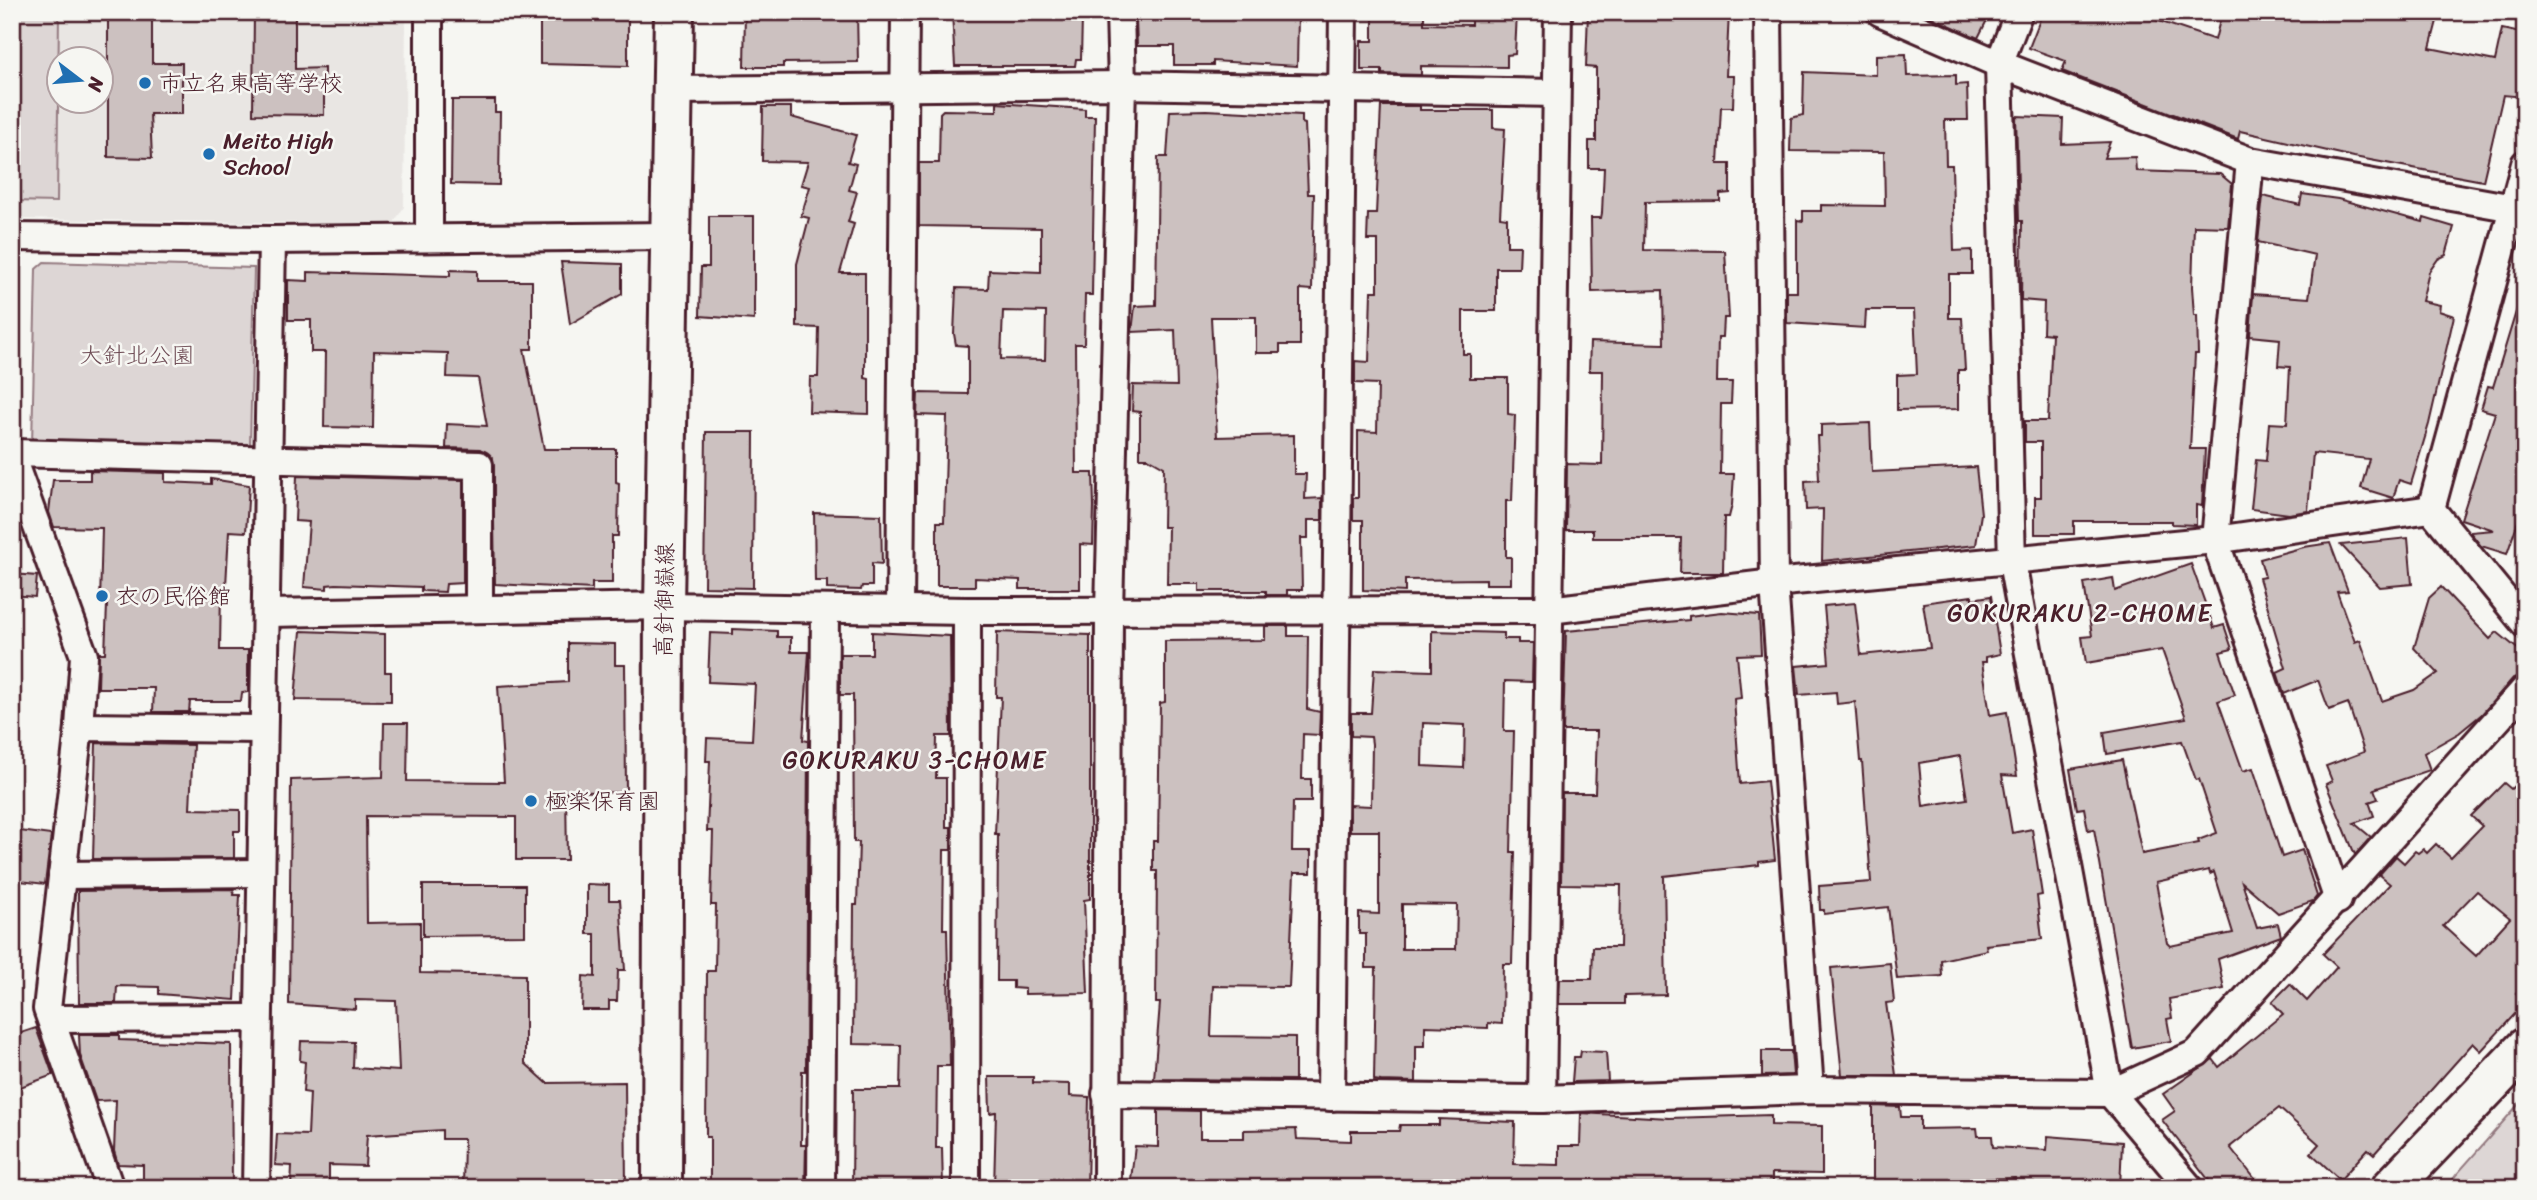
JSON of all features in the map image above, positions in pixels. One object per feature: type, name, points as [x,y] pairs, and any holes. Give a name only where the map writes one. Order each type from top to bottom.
[{"type":"street","points":[[429,12],[429,238]]},
{"type":"street","name":"高針御嶽線","points":[[662,1188],[664,606],[674,12]]},
{"type":"street","points":[[900,610],[905,12]]},
{"type":"street","points":[[1107,1188],[1108,611],[1122,85],[1120,12]]},
{"type":"street","points":[[1331,1097],[1343,12]]},
{"type":"street","points":[[1542,1099],[1558,12]]},
{"type":"street","points":[[1768,12],[1774,583],[1811,1090]]},
{"type":"street","points":[[1880,12],[1999,64],[2250,161],[2518,208]]},
{"type":"street","points":[[2019,12],[1999,64],[2012,562],[2110,1093],[2190,1188]]},
{"type":"street","points":[[674,90],[1122,85],[1556,93]]},
{"type":"street","points":[[2250,161],[2215,540],[2338,900]]},
{"type":"street","points":[[2431,509],[2518,208],[2525,164]]},
{"type":"street","points":[[17,237],[272,240],[670,236]]},
{"type":"street","points":[[256,1188],[261,729],[268,613],[272,240]]},
{"type":"street","points":[[110,1188],[53,1019],[47,1009],[79,727],[84,656],[12,456],[479,465],[479,609]]},
{"type":"street","points":[[268,613],[664,606],[967,611],[1549,610],[1774,583],[2012,562],[2215,540],[2431,509]]},
{"type":"street","points":[[2431,509],[2525,624]]},
{"type":"street","points":[[821,1188],[825,610]]},
{"type":"street","points":[[966,1188],[967,611]]},
{"type":"street","points":[[1106,1094],[1542,1099],[1811,1090],[2110,1093],[2197,1053],[2338,900],[2525,689]]},
{"type":"street","points":[[79,727],[261,729]]},
{"type":"street","points":[[62,875],[260,873]]},
{"type":"street","points":[[53,1019],[258,1018]]},
{"type":"street","points":[[2391,1188],[2525,1048]]},
{"type":"path","points":[[12,413],[17,237]]},
{"type":"shaded area","name":"Meito High School","points":[[12,12],[406,12],[404,207],[393,224],[12,219]]},
{"type":"green space","points":[[12,12],[59,12],[59,46],[46,46],[46,116],[58,116],[57,202],[12,201]]},
{"type":"green space","name":"大針北公園","points":[[44,262],[254,268],[250,446],[32,445],[36,269]]},
{"type":"green space","points":[[2525,1097],[2525,1188],[2447,1188],[2456,1175]]},
{"type":"building","points":[[108,12],[152,12],[152,63],[182,63],[182,114],[150,114],[152,158],[108,157],[108,116],[116,116],[116,46],[108,46]]},
{"type":"building","points":[[254,12],[295,12],[295,69],[324,68],[324,115],[253,114]]},
{"type":"building","points":[[745,12],[857,12],[858,62],[783,63],[783,67],[744,67]]},
{"type":"building","points":[[952,12],[1082,18],[1081,59],[1076,59],[1075,66],[955,66]]},
{"type":"building","points":[[1162,12],[1298,15],[1297,66],[1213,61],[1213,65],[1174,65],[1174,46],[1137,46],[1136,20],[1162,21]]},
{"type":"building","points":[[1373,12],[1424,12],[1424,24],[1471,25],[1471,12],[1517,12],[1515,54],[1507,55],[1507,67],[1421,66],[1421,75],[1382,74],[1382,70],[1361,70],[1361,41],[1373,41]]},
{"type":"building","points":[[1588,12],[1729,12],[1726,76],[1734,76],[1733,107],[1721,107],[1718,164],[1730,164],[1730,193],[1720,194],[1720,201],[1645,202],[1644,250],[1725,251],[1729,318],[1724,318],[1723,337],[1718,337],[1717,382],[1732,382],[1731,404],[1721,404],[1720,474],[1734,474],[1732,505],[1729,517],[1724,517],[1723,573],[1680,573],[1681,538],[1593,538],[1593,530],[1566,530],[1567,464],[1602,465],[1603,371],[1589,371],[1590,342],[1664,344],[1663,290],[1592,292],[1591,218],[1601,218],[1604,168],[1589,168],[1589,141],[1596,141],[1596,68],[1586,67]]},
{"type":"building","points":[[1920,12],[1991,12],[1978,38]]},
{"type":"building","points":[[2043,12],[2132,12],[2215,40],[2222,12],[2420,12],[2419,17],[2437,21],[2430,48],[2495,61],[2502,29],[2525,34],[2519,64],[2525,65],[2525,97],[2503,95],[2483,181],[2354,157],[2240,131],[2238,139],[2062,71],[2066,61],[2029,48]]},
{"type":"building","points":[[540,17],[628,20],[628,66],[540,64]]},
{"type":"building","points":[[1906,54],[1907,76],[1956,75],[1956,85],[1967,84],[1968,120],[1945,120],[1946,165],[1952,165],[1954,251],[1972,250],[1972,274],[1949,274],[1949,318],[1962,318],[1965,370],[1958,370],[1958,409],[1897,410],[1897,375],[1917,374],[1914,310],[1866,310],[1865,328],[1787,323],[1787,292],[1797,292],[1797,220],[1803,221],[1803,211],[1821,211],[1821,205],[1885,206],[1884,152],[1790,151],[1791,118],[1803,115],[1804,72],[1876,75],[1876,55]]},
{"type":"building","points":[[452,100],[495,100],[495,112],[500,112],[499,185],[451,184]]},
{"type":"building","points":[[997,103],[1085,109],[1085,116],[1095,116],[1092,295],[1085,295],[1084,344],[1075,344],[1076,473],[1093,473],[1094,506],[1093,545],[1080,544],[1080,589],[1020,589],[1020,580],[975,578],[975,586],[937,586],[937,522],[944,522],[947,416],[917,415],[918,393],[968,394],[968,346],[956,345],[954,334],[956,288],[988,289],[989,270],[1041,272],[1041,228],[919,226],[919,163],[939,163],[940,113],[943,110],[997,111]],"holes":[[[1003,311],[1046,312],[1045,360],[1001,359]]]},
{"type":"building","points":[[1381,106],[1420,106],[1420,110],[1493,110],[1493,128],[1505,129],[1500,217],[1507,218],[1507,246],[1520,246],[1519,268],[1496,268],[1496,311],[1463,311],[1463,354],[1470,354],[1470,378],[1508,378],[1508,414],[1515,415],[1512,501],[1506,501],[1506,557],[1511,557],[1511,584],[1486,584],[1486,579],[1405,580],[1405,592],[1363,590],[1363,520],[1353,520],[1353,498],[1358,498],[1358,431],[1377,432],[1378,384],[1355,383],[1355,361],[1369,362],[1371,291],[1378,291],[1378,240],[1367,240],[1368,214],[1376,214]]},
{"type":"building","points":[[763,107],[791,107],[791,117],[856,135],[848,162],[856,164],[849,190],[857,192],[848,222],[854,224],[840,273],[865,273],[865,378],[869,379],[869,414],[809,412],[810,377],[818,377],[819,328],[797,327],[797,264],[809,218],[801,216],[810,187],[801,185],[808,162],[762,161]]},
{"type":"building","points":[[1170,111],[1302,115],[1302,123],[1305,124],[1308,194],[1314,194],[1312,290],[1300,289],[1300,345],[1280,345],[1280,353],[1256,353],[1256,317],[1211,317],[1217,437],[1294,435],[1294,474],[1306,474],[1305,499],[1322,498],[1322,520],[1308,520],[1308,538],[1301,538],[1302,590],[1287,590],[1287,595],[1266,595],[1266,591],[1199,591],[1199,584],[1167,584],[1168,527],[1163,527],[1164,467],[1148,458],[1140,458],[1140,412],[1132,411],[1133,385],[1177,386],[1175,330],[1132,332],[1135,306],[1156,305],[1158,157],[1167,157]]},
{"type":"building","points":[[2016,116],[2063,118],[2062,144],[2110,142],[2104,158],[2135,157],[2136,171],[2220,174],[2232,184],[2228,227],[2194,226],[2192,287],[2194,315],[2197,315],[2198,354],[2195,354],[2190,449],[2205,449],[2202,506],[2196,505],[2196,525],[2172,524],[2172,521],[2074,521],[2074,534],[2035,534],[2035,497],[2041,497],[2041,442],[2025,442],[2025,421],[2048,421],[2052,334],[2043,333],[2044,302],[2021,300],[2022,221],[2019,221]]},
{"type":"building","points":[[2302,194],[2338,199],[2423,222],[2424,218],[2454,227],[2446,255],[2438,259],[2429,272],[2422,301],[2440,305],[2439,311],[2454,316],[2429,424],[2411,484],[2399,480],[2393,498],[2361,488],[2369,459],[2313,453],[2308,511],[2289,514],[2251,509],[2256,460],[2266,461],[2269,423],[2287,424],[2290,367],[2278,366],[2280,339],[2250,336],[2253,294],[2309,298],[2315,255],[2258,242],[2263,196],[2300,205]]},
{"type":"building","points":[[709,216],[754,216],[754,320],[700,316],[701,267],[709,267]]},
{"type":"building","points":[[561,262],[622,264],[622,294],[570,324]]},
{"type":"building","points":[[450,270],[477,271],[477,281],[532,281],[532,349],[524,349],[544,449],[616,449],[616,482],[619,483],[618,536],[612,536],[612,583],[592,583],[592,589],[495,584],[493,458],[480,449],[446,448],[447,424],[487,426],[478,378],[447,377],[448,353],[374,351],[373,428],[324,427],[325,352],[311,352],[311,320],[288,320],[288,280],[308,281],[308,272],[450,276]]},
{"type":"building","points":[[2519,302],[2525,303],[2525,500],[2507,554],[2481,546],[2470,532],[2494,530],[2461,519],[2495,413],[2481,409],[2488,386],[2493,387]]},
{"type":"building","points":[[1870,423],[1872,472],[1976,467],[1981,514],[1976,545],[1822,561],[1823,509],[1806,510],[1805,481],[1819,480],[1817,436],[1821,436],[1821,425]]},
{"type":"building","points":[[706,432],[754,432],[753,588],[704,587]]},
{"type":"building","points":[[90,471],[165,473],[165,482],[211,484],[211,479],[249,485],[246,532],[229,531],[226,586],[221,586],[220,650],[248,650],[248,692],[242,693],[241,701],[190,701],[189,712],[153,712],[154,688],[98,688],[99,653],[105,653],[107,605],[100,604],[102,528],[54,527],[49,512],[53,480],[90,480]]},
{"type":"building","points":[[297,476],[463,480],[463,583],[446,584],[445,592],[421,591],[421,587],[336,584],[327,585],[327,589],[304,587],[309,522],[295,521]]},
{"type":"building","points":[[814,513],[881,515],[882,564],[872,563],[872,586],[862,586],[861,590],[827,589],[827,581],[815,581]]},
{"type":"building","points":[[2408,538],[2412,584],[2380,587],[2341,545]]},
{"type":"building","points":[[2330,543],[2348,591],[2337,592],[2355,642],[2360,640],[2382,701],[2414,690],[2438,673],[2414,648],[2429,598],[2441,587],[2490,639],[2497,632],[2525,655],[2525,674],[2513,678],[2482,714],[2459,733],[2424,753],[2430,770],[2374,789],[2378,799],[2369,802],[2374,816],[2354,823],[2371,837],[2355,855],[2326,784],[2332,781],[2326,766],[2364,752],[2348,703],[2329,710],[2318,680],[2284,694],[2277,672],[2286,668],[2259,578],[2265,577],[2260,559]]},
{"type":"building","points":[[2191,564],[2214,628],[2224,625],[2232,649],[2220,652],[2235,695],[2218,701],[2243,771],[2253,768],[2282,857],[2302,850],[2317,896],[2313,901],[2278,913],[2242,882],[2257,928],[2278,924],[2281,936],[2218,959],[2224,989],[2169,999],[2172,1018],[2167,1019],[2171,1041],[2132,1048],[2094,829],[2088,830],[2084,808],[2077,809],[2070,769],[2122,760],[2142,854],[2199,843],[2198,840],[2217,833],[2199,779],[2196,780],[2182,741],[2107,754],[2104,732],[2186,718],[2162,650],[2086,663],[2082,637],[2092,636],[2084,583],[2113,578],[2115,591]],"holes":[[[2209,870],[2210,874],[2214,872],[2233,933],[2170,946],[2167,943],[2156,882]]]},
{"type":"building","points":[[12,574],[37,576],[35,597],[12,595]]},
{"type":"building","points":[[1991,596],[2000,654],[1986,657],[1986,662],[1982,662],[1990,715],[2007,712],[2017,776],[2002,775],[2012,833],[2032,829],[2042,895],[2037,896],[2042,939],[1986,945],[1987,950],[1941,960],[1942,976],[1897,979],[1888,907],[1824,914],[1824,910],[1820,910],[1819,886],[1871,882],[1862,761],[1855,702],[1837,704],[1836,692],[1799,695],[1796,666],[1829,663],[1824,606],[1855,603],[1861,655],[1930,648],[1923,603]],"holes":[[[1960,756],[1967,799],[1923,806],[1919,763]]]},
{"type":"building","points":[[1722,612],[1759,615],[1761,654],[1737,655],[1741,698],[1734,699],[1740,784],[1767,781],[1775,860],[1759,862],[1759,865],[1664,876],[1666,995],[1624,996],[1624,1004],[1559,1004],[1560,979],[1592,979],[1593,947],[1620,947],[1621,885],[1561,884],[1562,793],[1595,793],[1597,731],[1563,731],[1566,631],[1689,620],[1689,616]]},
{"type":"building","points":[[1265,626],[1288,626],[1288,636],[1308,636],[1307,709],[1320,712],[1319,735],[1303,734],[1302,779],[1311,779],[1311,802],[1293,802],[1292,851],[1311,851],[1311,873],[1294,873],[1289,987],[1213,986],[1211,1036],[1295,1037],[1295,1080],[1154,1079],[1160,1003],[1156,1003],[1157,871],[1153,871],[1153,841],[1158,841],[1160,703],[1165,702],[1165,641],[1265,640]]},
{"type":"building","points":[[733,629],[777,631],[777,637],[791,637],[791,652],[809,652],[803,740],[808,741],[806,1071],[802,1071],[801,1145],[806,1145],[805,1188],[710,1188],[710,1137],[706,1137],[707,971],[715,971],[716,905],[711,905],[713,831],[707,831],[710,761],[706,761],[707,738],[752,740],[755,684],[708,682],[710,633],[733,634]]},
{"type":"building","points":[[301,631],[385,634],[385,672],[391,672],[391,701],[295,700]]},
{"type":"building","points":[[1432,631],[1504,633],[1504,639],[1533,643],[1532,682],[1505,681],[1504,731],[1514,731],[1512,964],[1503,964],[1502,1024],[1488,1023],[1488,1028],[1425,1026],[1425,1046],[1416,1046],[1416,1082],[1381,1081],[1374,1080],[1376,968],[1366,968],[1366,934],[1359,934],[1359,913],[1379,914],[1379,831],[1350,831],[1350,805],[1371,806],[1372,744],[1371,737],[1351,736],[1351,713],[1371,713],[1374,669],[1432,671]],"holes":[[[1423,723],[1465,725],[1464,768],[1422,766]],[[1402,904],[1457,905],[1456,949],[1402,949]]]},
{"type":"building","points":[[872,632],[950,636],[951,736],[937,736],[936,778],[946,778],[946,827],[951,827],[951,850],[944,850],[943,929],[947,929],[950,1066],[937,1066],[936,1148],[942,1148],[943,1188],[852,1188],[853,1089],[900,1089],[901,1045],[853,1044],[854,905],[857,905],[859,842],[854,842],[853,695],[840,695],[840,654],[872,654]]},
{"type":"building","points":[[997,632],[1090,635],[1090,899],[1084,900],[1088,993],[1025,994],[1025,989],[1013,988],[1013,981],[997,981],[998,834],[995,834],[1001,697],[996,697]]},
{"type":"building","points":[[568,643],[615,644],[615,665],[625,665],[626,793],[566,791],[567,860],[516,860],[516,817],[366,816],[367,923],[420,922],[420,973],[525,975],[525,1063],[547,1083],[625,1082],[626,1188],[463,1188],[464,1139],[442,1139],[442,1130],[367,1135],[365,1166],[329,1165],[329,1188],[291,1188],[292,1166],[275,1165],[277,1134],[308,1135],[310,1093],[303,1092],[305,1062],[300,1061],[301,1041],[354,1042],[353,1068],[399,1071],[396,1001],[355,1000],[355,1009],[289,1004],[291,780],[383,777],[384,723],[408,723],[407,781],[504,782],[498,686],[568,682]]},
{"type":"building","points":[[96,743],[193,745],[190,809],[240,810],[240,831],[234,831],[234,858],[93,859]]},
{"type":"building","points":[[2525,775],[2525,982],[2516,993],[2525,1003],[2481,1051],[2473,1043],[2374,1154],[2368,1149],[2340,1180],[2311,1153],[2319,1144],[2279,1108],[2230,1147],[2262,1188],[2215,1188],[2162,1120],[2175,1111],[2163,1094],[2213,1059],[2219,1067],[2283,1014],[2272,1002],[2290,984],[2307,1001],[2337,967],[2323,954],[2390,884],[2379,875],[2396,856],[2404,863],[2415,851],[2418,853],[2423,849],[2427,853],[2436,844],[2451,858],[2482,826],[2471,816],[2504,783],[2511,789]],"holes":[[[2477,891],[2510,918],[2476,956],[2443,926]]]},
{"type":"building","points":[[12,830],[51,835],[45,884],[12,880]]},
{"type":"building","points":[[587,884],[609,885],[609,900],[620,900],[625,970],[618,970],[617,1001],[609,1001],[609,1010],[582,1010],[583,976],[595,977],[595,934],[587,934]]},
{"type":"building","points":[[423,885],[525,885],[525,935],[423,936]]},
{"type":"building","points":[[234,889],[233,895],[240,895],[235,1000],[159,994],[159,987],[117,986],[116,1003],[79,1003],[78,891]]},
{"type":"building","points":[[1890,963],[1894,1002],[1886,1003],[1896,1075],[1842,1075],[1831,968]]},
{"type":"building","points":[[36,1028],[53,1075],[12,1090],[12,1036]]},
{"type":"building","points":[[79,1035],[119,1035],[119,1040],[231,1044],[232,1188],[143,1188],[143,1165],[118,1164],[114,1151],[116,1100],[96,1101],[80,1055]]},
{"type":"building","points":[[1581,1051],[1606,1052],[1608,1081],[1572,1082],[1574,1057],[1580,1057]]},
{"type":"building","points":[[1762,1051],[1791,1051],[1793,1075],[1762,1076]]},
{"type":"building","points":[[989,1077],[1033,1077],[1033,1083],[1070,1084],[1070,1096],[1089,1097],[1087,1188],[994,1188],[996,1112],[990,1113]]},
{"type":"building","points":[[1873,1106],[1900,1107],[1901,1117],[1920,1117],[1920,1129],[1977,1128],[1978,1136],[1992,1136],[1993,1147],[2047,1150],[2048,1136],[2122,1142],[2120,1188],[2015,1188],[2015,1178],[1920,1181],[1920,1188],[1873,1188]]},
{"type":"building","points":[[1158,1110],[1200,1111],[1200,1138],[1244,1138],[1244,1130],[1296,1129],[1297,1139],[1351,1141],[1351,1131],[1399,1131],[1400,1125],[1439,1125],[1439,1119],[1515,1122],[1514,1164],[1559,1165],[1559,1146],[1580,1146],[1581,1113],[1669,1118],[1771,1115],[1771,1125],[1822,1126],[1822,1174],[1772,1173],[1772,1185],[1761,1185],[1761,1188],[1686,1185],[1686,1188],[1130,1188],[1135,1146],[1158,1147]]},
{"type":"place","name":"市立名東高等学校","points":[[145,83]]},
{"type":"place","name":"Meito High School","points":[[209,154]]},
{"type":"place","name":"衣の民俗館","points":[[102,596]]},
{"type":"place","name":"極楽保育園","points":[[531,801]]},
{"type":"district","name":"GOKURAKU 2-CHOME","points":[[2080,613]]},
{"type":"district","name":"GOKURAKU 3-CHOME","points":[[915,760]]}]
